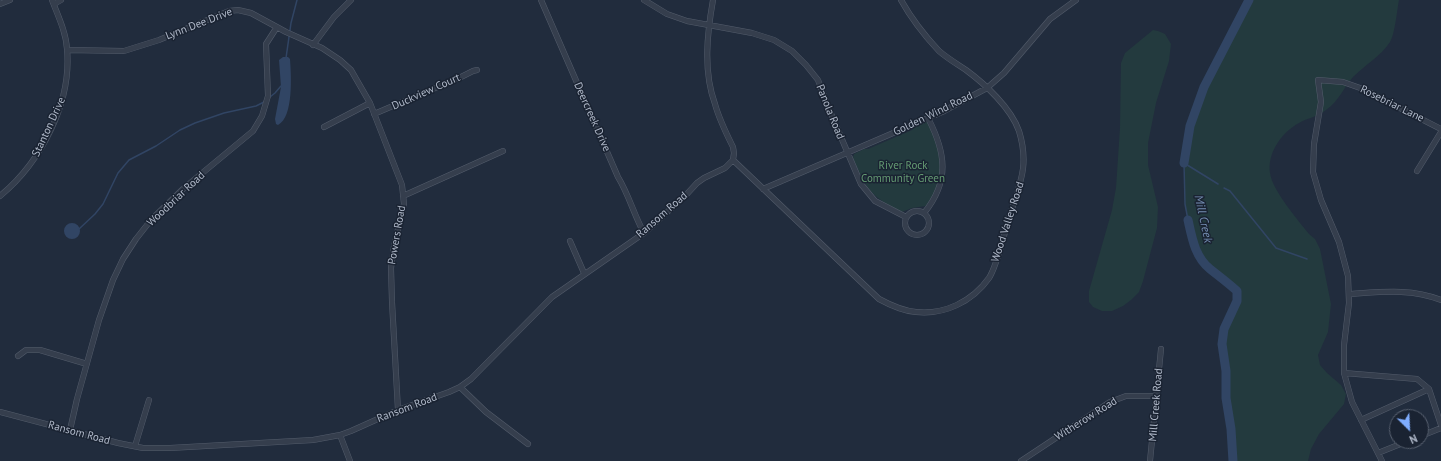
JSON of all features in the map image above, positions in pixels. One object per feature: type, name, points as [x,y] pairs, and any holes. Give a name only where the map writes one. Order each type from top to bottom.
[{"type":"street","points":[[0,4],[10,0]]},
{"type":"street","points":[[53,2],[60,0]]},
{"type":"street","points":[[313,45],[334,16],[351,0]]},
{"type":"street","name":"Deercreek Drive","points":[[541,0],[618,177],[626,191],[633,212],[644,233]]},
{"type":"street","name":"Panola Road","points":[[644,0],[667,14],[687,21],[752,33],[774,40],[792,51],[818,80],[861,184],[875,201],[906,218]]},
{"type":"street","points":[[713,0],[707,49],[710,83],[715,104],[732,147],[734,158],[763,189]]},
{"type":"street","name":"Wood Valley Road","points":[[763,189],[879,299],[899,308],[915,312],[928,312],[955,307],[976,293],[989,278],[1022,178],[1024,153],[1018,129],[1008,111],[987,88],[939,51],[915,21],[901,0]]},
{"type":"street","name":"Golden Wind Road","points":[[763,189],[928,118],[987,88],[1004,74],[1050,19],[1076,0]]},
{"type":"street","name":"Stanton Drive","points":[[0,196],[33,162],[45,142],[64,97],[68,73],[68,50],[65,35],[53,2]]},
{"type":"street","name":"Lynn Dee Drive","points":[[68,50],[124,51],[159,40],[177,31],[229,11],[238,10],[251,13],[313,45]]},
{"type":"street","name":"Woodbriar Road","points":[[70,430],[72,416],[99,320],[113,280],[123,259],[136,238],[151,220],[183,189],[253,131],[262,116],[268,96],[266,44],[277,27]]},
{"type":"street","name":"Powers Road","points":[[313,45],[330,52],[351,70],[370,103],[402,185],[404,204],[394,246],[391,268],[398,410]]},
{"type":"street","name":"Duckview Court","points":[[374,114],[477,70]]},
{"type":"street","name":"Rosebriar Lane","points":[[1349,294],[1348,276],[1339,242],[1321,200],[1313,172],[1314,144],[1321,102],[1318,80],[1343,82],[1362,89],[1441,129]]},
{"type":"street","points":[[324,127],[370,103]]},
{"type":"street","points":[[924,214],[934,202],[942,177],[943,160],[940,147],[928,118]]},
{"type":"street","points":[[1417,171],[1441,132]]},
{"type":"street","points":[[403,196],[503,151]]},
{"type":"street","name":"Ransom Road","points":[[0,412],[143,448],[269,443],[313,440],[340,436],[398,410],[460,387],[471,379],[552,297],[584,273],[644,233],[697,183],[725,168],[734,158]]},
{"type":"street","points":[[914,211],[919,211],[924,214],[927,218],[928,226],[924,232],[919,235],[914,235],[907,230],[905,226],[906,218],[909,214],[914,211]]},
{"type":"street","points":[[570,241],[584,273]]},
{"type":"street","points":[[1382,461],[1352,402],[1344,373],[1344,345],[1349,294],[1405,291],[1441,300]]},
{"type":"street","name":"Mill Creek Road","points":[[1150,461],[1161,349]]},
{"type":"street","points":[[18,356],[26,350],[40,350],[87,364]]},
{"type":"street","points":[[1344,373],[1414,378],[1420,381],[1429,389],[1441,426],[1429,432]]},
{"type":"street","points":[[460,387],[486,412],[528,444]]},
{"type":"street","points":[[1361,420],[1429,389]]},
{"type":"street","name":"Witherow Road","points":[[1021,461],[1110,402],[1126,396],[1157,396]]},
{"type":"street","points":[[135,446],[149,400]]},
{"type":"street","points":[[340,436],[350,461]]},
{"type":"street","points":[[1378,453],[1389,449]]},
{"type":"green space","points":[[1249,0],[1399,0],[1392,38],[1386,47],[1378,56],[1353,77],[1331,106],[1320,114],[1299,123],[1287,132],[1277,144],[1271,158],[1270,173],[1275,188],[1292,213],[1315,239],[1320,249],[1331,304],[1328,332],[1318,355],[1320,365],[1341,385],[1346,394],[1344,404],[1319,434],[1311,449],[1308,461],[1233,461],[1231,429],[1226,398],[1226,371],[1222,344],[1224,329],[1237,301],[1237,292],[1227,282],[1206,266],[1201,259],[1191,236],[1186,209],[1184,192],[1185,150],[1195,109],[1208,77]]},
{"type":"green space","points":[[1153,30],[1165,34],[1171,44],[1169,61],[1156,103],[1148,143],[1148,165],[1158,207],[1157,228],[1139,292],[1123,306],[1112,311],[1102,311],[1093,307],[1089,302],[1089,291],[1112,210],[1116,188],[1120,128],[1121,63],[1125,53]]},
{"type":"green space","name":"River Rock Community Green","points":[[927,122],[938,149],[940,168],[937,187],[926,206],[912,208],[902,212],[883,202],[871,191],[866,185],[853,158],[854,154],[912,130],[916,125]]},
{"type":"water","points":[[283,57],[288,57],[290,59],[290,95],[287,113],[278,125],[276,124],[275,119],[281,87],[279,60]]},
{"type":"water","points":[[69,223],[75,223],[80,228],[78,237],[75,239],[69,239],[64,234],[64,228]]},
{"type":"waterway","points":[[286,58],[291,23],[297,0]]},
{"type":"waterway","name":"Mill Creek","points":[[1184,163],[1190,126],[1204,87],[1249,0]]},
{"type":"waterway","points":[[270,97],[281,86]]},
{"type":"waterway","points":[[79,229],[103,204],[118,173],[129,160],[156,146],[180,130],[195,123],[224,113],[256,106],[264,102]]},
{"type":"waterway","name":"Mill Creek","points":[[1184,163],[1185,204],[1188,220]]},
{"type":"waterway","points":[[1184,163],[1218,184]]},
{"type":"waterway","points":[[1224,188],[1230,191],[1276,248],[1307,259]]},
{"type":"waterway","name":"Mill Creek","points":[[1188,220],[1195,247],[1201,259],[1210,269],[1237,291],[1237,301],[1224,329],[1222,344],[1226,371],[1226,398],[1231,429],[1233,461]]}]
